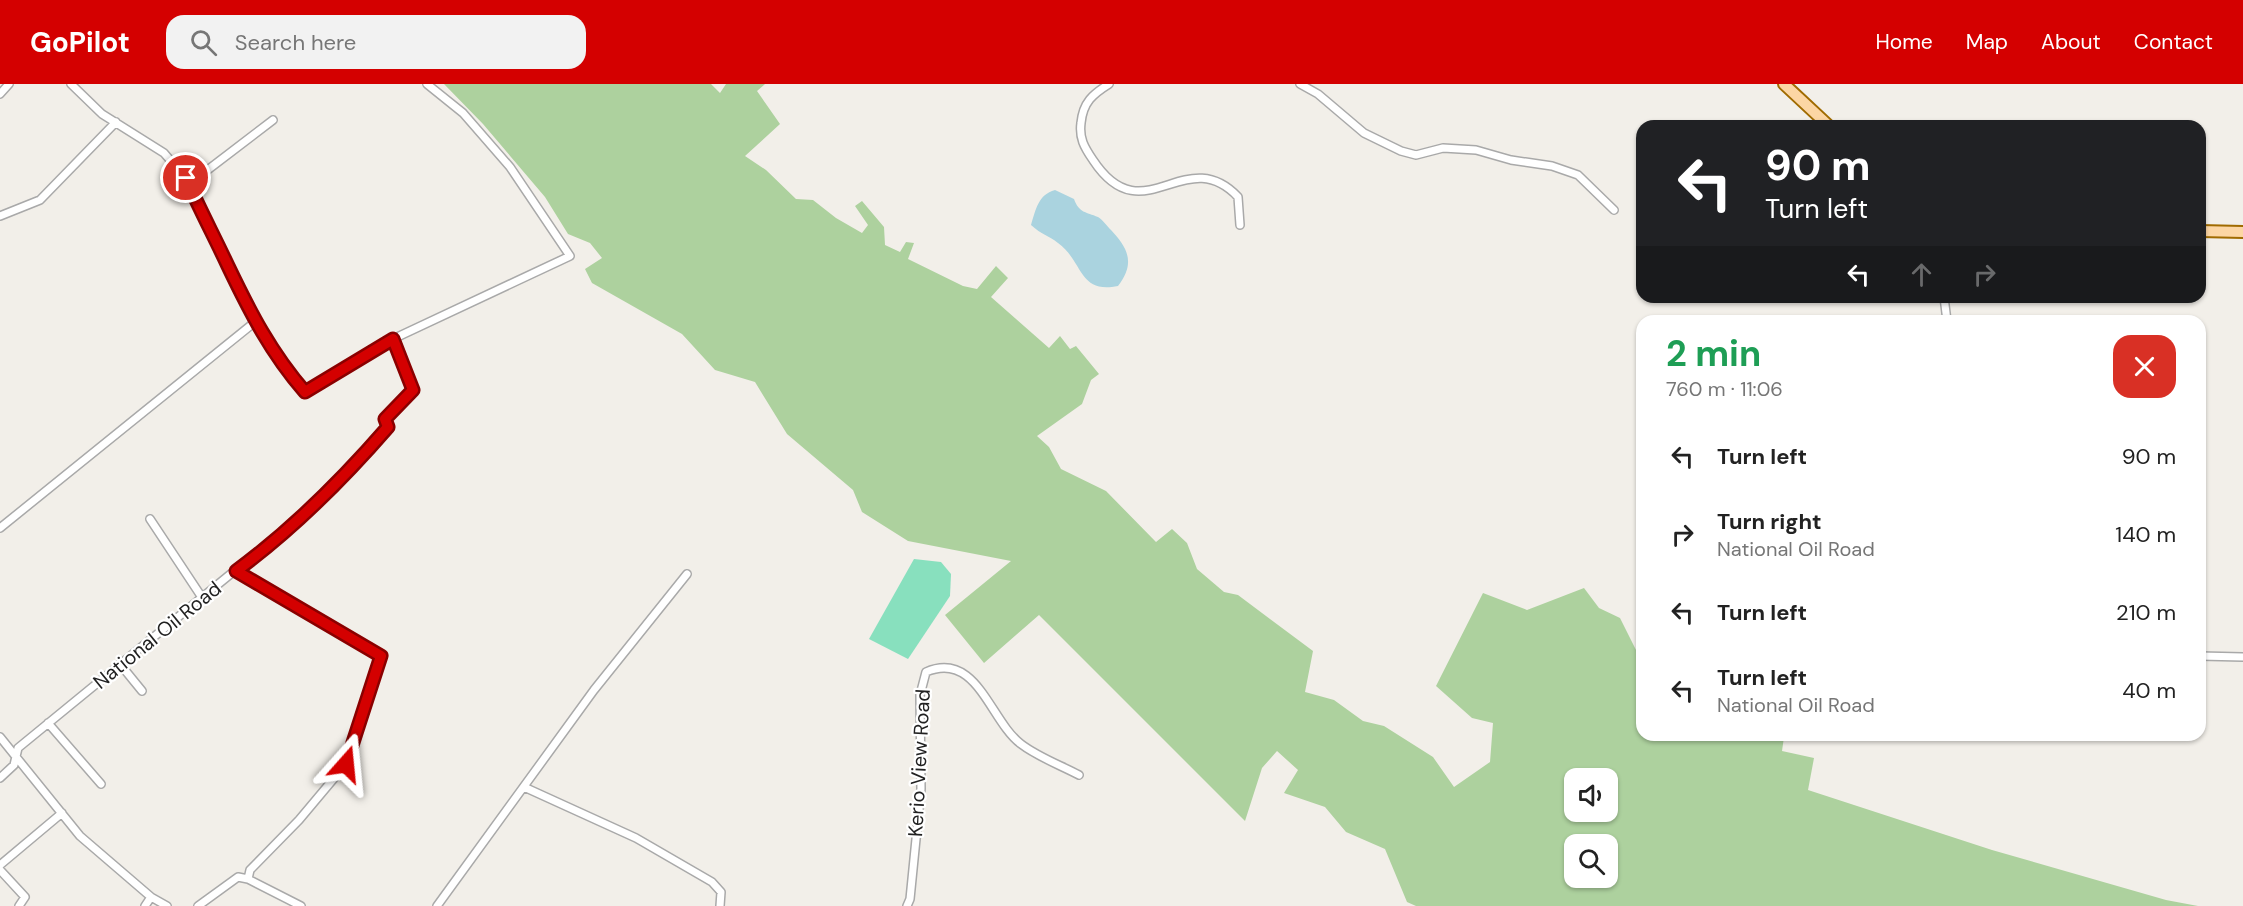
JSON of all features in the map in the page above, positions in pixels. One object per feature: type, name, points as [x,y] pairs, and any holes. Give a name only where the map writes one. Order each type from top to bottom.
[{"type":"main road","points":[[1784,84],[1823,120]]},
{"type":"main road","points":[[2206,231],[2243,232]]},
{"type":"street","points":[[0,94],[9,84]]},
{"type":"street","points":[[71,84],[102,114],[164,153],[186,178],[206,225],[255,322],[279,362],[305,392],[393,339],[570,256],[510,167],[463,113],[427,84]]},
{"type":"street","points":[[1109,84],[1097,90],[1087,102],[1080,136],[1103,175],[1117,186],[1138,193],[1193,178],[1206,178],[1238,197],[1240,225]]},
{"type":"street","points":[[1300,84],[1318,94],[1364,133],[1401,151],[1416,156],[1443,148],[1476,150],[1511,160],[1552,166],[1578,175],[1614,210]]},
{"type":"street","points":[[186,178],[191,179],[201,175],[273,120]]},
{"type":"street","points":[[0,216],[40,200],[116,122]]},
{"type":"street","points":[[0,528],[255,322]]},
{"type":"street","name":"National Oil Road","points":[[0,778],[14,765],[18,748],[326,496],[348,473],[388,427],[385,419],[413,390],[393,339]]},
{"type":"street","points":[[150,519],[201,596]]},
{"type":"street","points":[[236,571],[381,656],[346,764],[298,820],[250,870],[248,879]]},
{"type":"street","points":[[436,906],[594,690],[687,574]]},
{"type":"street","points":[[2206,656],[2243,657]]},
{"type":"street","points":[[120,664],[142,691]]},
{"type":"street","name":"Kerio View Road","points":[[907,906],[910,899],[921,789],[920,695],[926,672],[949,668],[973,679],[1007,730],[1020,744],[1079,775]]},
{"type":"street","points":[[48,723],[101,784]]},
{"type":"street","points":[[0,737],[80,837],[151,897],[167,906]]},
{"type":"street","points":[[524,787],[636,838],[712,882],[721,892],[720,906]]},
{"type":"street","points":[[19,906],[25,897],[0,867],[62,813]]},
{"type":"street","points":[[198,906],[238,877],[248,879],[301,906]]},
{"type":"street","points":[[145,906],[151,897]]},
{"type":"green space","points":[[444,84],[711,84],[720,93],[726,84],[765,84],[757,91],[780,124],[745,156],[766,170],[796,199],[813,200],[836,218],[862,233],[868,225],[855,206],[862,201],[884,227],[885,245],[900,252],[906,242],[914,243],[908,259],[963,286],[977,289],[996,266],[1008,278],[991,297],[1049,348],[1060,336],[1070,349],[1076,346],[1099,374],[1091,380],[1082,404],[1037,436],[1049,447],[1061,469],[1106,491],[1156,542],[1172,529],[1187,543],[1197,569],[1224,592],[1238,595],[1313,651],[1305,692],[1334,700],[1363,721],[1384,726],[1433,757],[1454,787],[1490,762],[1493,723],[1472,718],[1436,686],[1483,593],[1527,610],[1584,588],[1599,608],[1620,618],[1636,650],[1636,741],[1783,741],[1782,751],[1814,758],[1808,790],[1992,850],[2166,900],[2198,906],[1416,906],[1407,902],[1385,849],[1346,832],[1325,807],[1284,793],[1298,770],[1277,751],[1262,768],[1245,821],[1039,615],[984,663],[945,615],[1011,561],[908,541],[862,512],[853,490],[787,434],[755,382],[715,370],[682,334],[592,283],[585,269],[602,258],[590,243],[568,234],[545,197],[483,124]]},
{"type":"green space","points":[[914,559],[941,562],[951,574],[950,596],[908,659],[869,639]]},
{"type":"water","points":[[1055,190],[1074,199],[1083,211],[1100,218],[1126,250],[1127,271],[1118,286],[1105,287],[1088,281],[1066,251],[1031,225],[1041,199]]},
{"type":"route","points":[[186,178],[206,225],[227,263],[251,316],[279,362],[305,392],[393,339],[413,390],[385,419],[388,427],[326,496],[236,571],[381,656],[346,764]]}]
